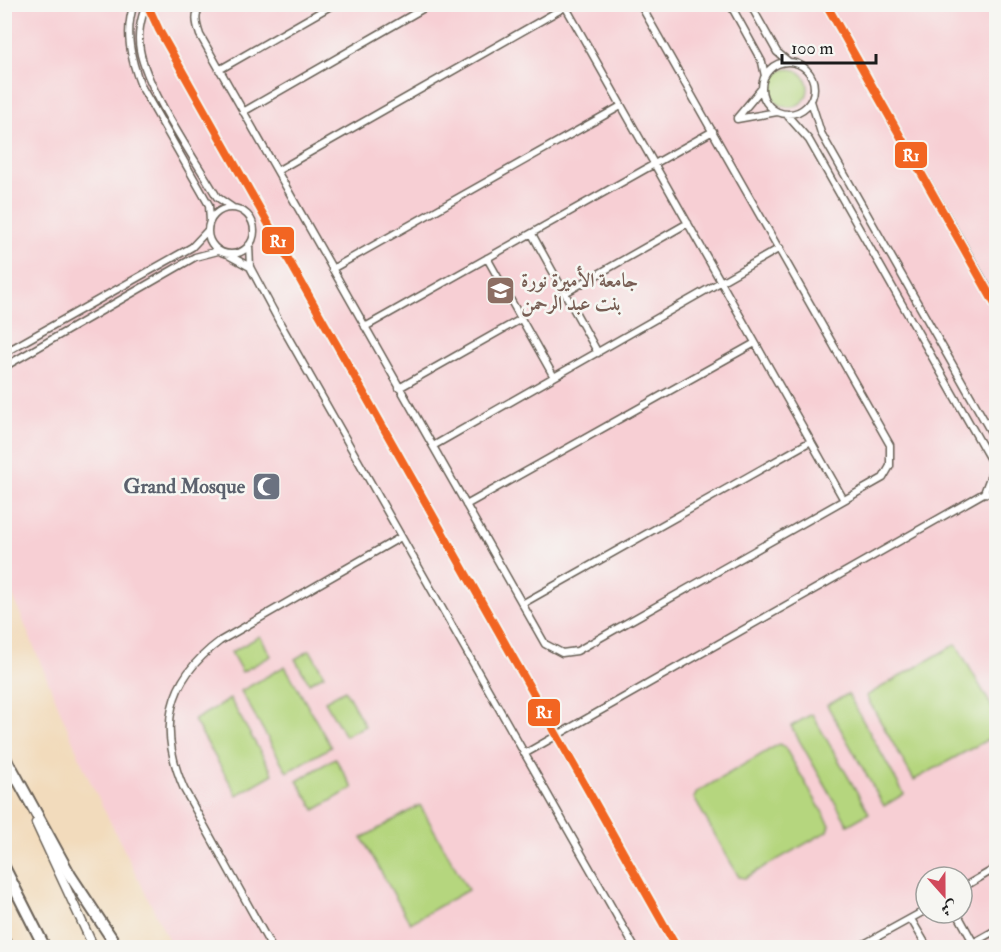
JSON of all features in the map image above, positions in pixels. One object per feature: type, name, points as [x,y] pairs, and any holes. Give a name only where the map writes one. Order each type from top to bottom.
[{"type":"highway","points":[[12,769],[70,875],[118,948]]},
{"type":"highway","points":[[4,867],[45,948]]},
{"type":"highway","points":[[4,941],[8,948]]},
{"type":"main road","points":[[4,752],[94,948]]},
{"type":"street","points":[[134,4],[129,38],[133,67],[141,86],[209,206],[210,242],[222,252],[250,267]]},
{"type":"street","points":[[4,367],[195,257],[222,252],[238,253],[249,245],[252,239],[253,225],[244,213],[217,197],[149,80],[140,48],[140,22],[146,4]]},
{"type":"street","points":[[201,4],[195,22],[219,70],[545,644],[562,653],[577,651],[883,478],[890,466],[890,445],[640,4]]},
{"type":"street","points":[[219,70],[334,4]]},
{"type":"street","points":[[243,111],[431,4]]},
{"type":"street","points":[[730,4],[762,62],[765,76],[762,88],[737,119],[777,112],[786,114],[801,111],[811,101]]},
{"type":"street","points":[[750,4],[777,52],[789,62],[809,72],[814,86],[811,101],[821,133],[996,441]]},
{"type":"street","points":[[277,171],[565,6],[844,500]]},
{"type":"street","points":[[765,76],[775,66],[789,62]]},
{"type":"street","points":[[762,88],[766,102],[777,112]]},
{"type":"street","points":[[332,269],[621,106]]},
{"type":"street","points":[[786,114],[809,140],[995,468],[984,493]]},
{"type":"street","points":[[365,327],[714,131]]},
{"type":"street","points":[[210,222],[218,212],[233,208]]},
{"type":"street","points":[[565,293],[688,224]]},
{"type":"street","points":[[4,353],[192,247],[208,230]]},
{"type":"street","points":[[532,234],[598,353]]},
{"type":"street","points":[[249,245],[250,267],[635,948]]},
{"type":"street","points":[[433,446],[780,248]]},
{"type":"street","points":[[487,258],[554,378]]},
{"type":"street","points":[[399,387],[521,319]]},
{"type":"street","points":[[466,505],[755,343]]},
{"type":"street","points":[[522,604],[811,441]]},
{"type":"street","points":[[526,753],[984,493],[996,494]]},
{"type":"street","points":[[272,948],[184,789],[175,768],[169,732],[173,702],[198,657],[220,641],[401,537]]},
{"type":"street","points":[[974,881],[996,868]]},
{"type":"street","points":[[857,948],[914,917]]},
{"type":"street","points":[[911,919],[926,948]]},
{"type":"street","points":[[964,925],[973,942]]},
{"type":"street","points":[[964,948],[996,930]]},
{"type":"shaded area","name":"جامعة الأميرة نورة بنت عبد الرحمن","points":[[4,5],[996,5],[996,947],[172,947],[86,773],[5,577]]},
{"type":"green space","points":[[789,69],[803,74],[808,88],[803,102],[789,107],[775,102],[770,88],[775,74]]},
{"type":"green space","points":[[260,636],[271,656],[242,672],[231,652]]},
{"type":"green space","points":[[956,644],[996,714],[996,735],[914,780],[866,696]]},
{"type":"green space","points":[[310,650],[324,675],[309,683],[295,659]]},
{"type":"green space","points":[[285,666],[331,747],[287,772],[241,691]]},
{"type":"green space","points":[[345,690],[365,726],[345,736],[325,701]]},
{"type":"green space","points":[[848,694],[904,794],[884,806],[827,705]]},
{"type":"green space","points":[[230,699],[273,774],[237,795],[194,720]]},
{"type":"green space","points":[[812,714],[869,813],[848,825],[791,726]]},
{"type":"green space","points":[[779,744],[784,746],[830,825],[828,831],[745,878],[739,877],[694,798],[697,792]]},
{"type":"green space","points":[[335,758],[353,788],[315,810],[297,781]]},
{"type":"green space","points":[[420,805],[468,890],[410,923],[362,838]]},
{"type":"tram line","points":[[831,4],[996,295]]},
{"type":"tram line","points":[[635,881],[664,924]]},
{"type":"transit line","name":"R1","points":[[147,4],[159,30],[677,948]]},
{"type":"transit line","name":"R1","points":[[826,4],[996,306]]},
{"type":"place","name":"جامعة الأميرة نورة بنت عبد الرحمن","points":[[500,291]]},
{"type":"place","name":"Grand Mosque","points":[[266,486]]}]
